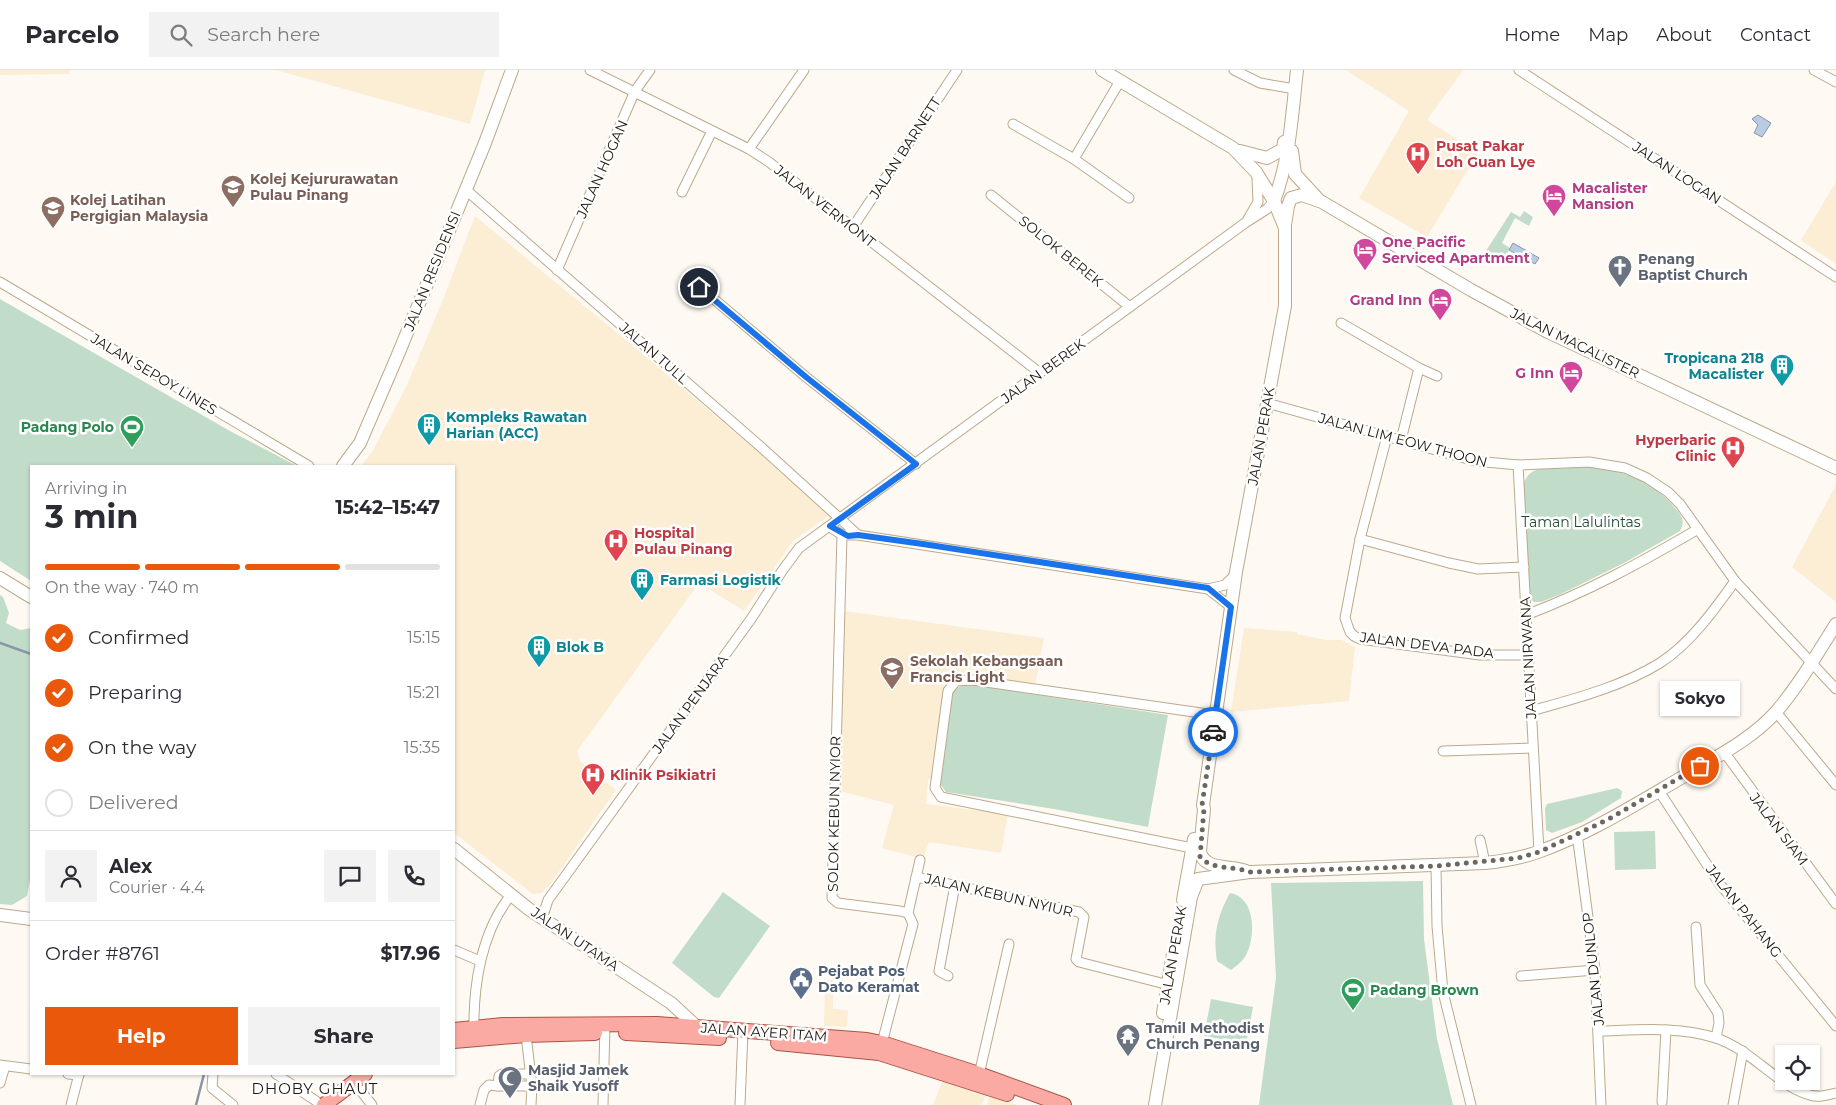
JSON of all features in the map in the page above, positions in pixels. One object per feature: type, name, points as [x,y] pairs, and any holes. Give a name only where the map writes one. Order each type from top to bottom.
[{"type":"main road","name":"JALAN RESIDENSI","points":[[344,465],[360,443],[512,70]]},
{"type":"main road","points":[[1102,70],[1233,148],[1256,157],[1267,158],[1283,149],[1291,96],[1295,89]]},
{"type":"main road","points":[[1274,201],[1283,174],[1297,70]]},
{"type":"main road","points":[[1290,130],[1292,166],[1295,174],[1322,202]]},
{"type":"main road","points":[[1233,148],[1256,172],[1274,201]]},
{"type":"main road","points":[[1284,228],[1288,206],[1292,198],[1302,195],[1322,202]]},
{"type":"main road","name":"JALAN PERAK","points":[[1154,1105],[1174,983],[1192,848],[1199,810],[1202,805],[1216,715],[1236,572],[1285,306],[1284,228],[1274,201]]},
{"type":"main road","name":"JALAN MACALISTER","points":[[1322,202],[1471,290],[1548,332],[1836,468]]},
{"type":"main road","points":[[0,578],[30,596]]},
{"type":"main road","points":[[1250,872],[1486,863],[1518,858],[1539,852],[1659,791],[1724,752],[1754,731],[1776,712],[1812,663],[1836,624]]},
{"type":"main road","name":"JALAN PERAK","points":[[1202,805],[1204,809],[1200,857],[1214,865],[1236,867],[1250,872]]},
{"type":"main road","name":"JALAN UTAMA","points":[[455,850],[542,919],[671,1003],[697,1027]]},
{"type":"main road","name":"JALAN PERAK","points":[[1146,1105],[1195,883],[1205,877],[1250,872]]},
{"type":"main road","points":[[0,915],[30,919]]},
{"type":"main road","name":"JALAN AYER ITAM","points":[[455,1041],[474,1033],[605,1028],[697,1027],[743,1035]]},
{"type":"main road","name":"JALAN AYER ITAM","points":[[455,1030],[474,1033],[526,1035],[605,1028],[743,1035],[835,1037],[881,1048],[1064,1105]]},
{"type":"main road","points":[[317,1104],[356,1076]]},
{"type":"main road","name":"JALAN AYER ITAM","points":[[978,1079],[1036,1105]]},
{"type":"street","name":"JALAN VERMONT","points":[[590,70],[712,130],[769,162],[1040,373]]},
{"type":"street","name":"JALAN HOGAN","points":[[557,270],[635,91],[650,70]]},
{"type":"street","points":[[748,149],[804,70]]},
{"type":"street","name":"JALAN BARNETT","points":[[854,227],[957,70]]},
{"type":"street","points":[[1234,70],[1260,83],[1295,89]]},
{"type":"street","name":"JALAN LOGAN","points":[[1519,70],[1836,276]]},
{"type":"street","points":[[1814,70],[1836,82]]},
{"type":"street","points":[[1074,159],[1120,81]]},
{"type":"street","points":[[1013,124],[1074,159],[1129,198]]},
{"type":"street","points":[[682,192],[712,130]]},
{"type":"street","name":"JALAN BEREK","points":[[1244,223],[1258,202],[1256,172]]},
{"type":"street","name":"JALAN TULL","points":[[465,189],[858,535]]},
{"type":"street","name":"SOLOK BEREK","points":[[991,195],[1130,307]]},
{"type":"street","name":"JALAN BEREK","points":[[841,519],[1244,223],[1267,209],[1274,201]]},
{"type":"street","points":[[690,278],[806,377],[916,464]]},
{"type":"street","name":"JALAN SEPOY LINES","points":[[0,282],[307,465]]},
{"type":"street","points":[[1341,323],[1436,376]]},
{"type":"street","points":[[1401,440],[1419,368]]},
{"type":"street","name":"JALAN LIM EOW THOON","points":[[1267,403],[1476,461],[1518,465],[1589,462],[1625,468],[1646,478],[1668,492],[1698,529],[1735,581],[1836,689]]},
{"type":"street","name":"JALAN DEVA PADA","points":[[1387,436],[1360,539],[1345,618],[1346,625],[1354,636],[1480,654],[1528,655]]},
{"type":"street","name":"JALAN NIRWANA","points":[[1518,465],[1539,852]]},
{"type":"street","name":"JALAN PENJARA","points":[[542,919],[548,900],[752,619],[794,555],[809,540],[841,519]]},
{"type":"street","points":[[830,526],[842,535],[858,535],[1208,588],[1225,586],[1236,572]]},
{"type":"street","points":[[1526,615],[1574,597],[1611,580],[1698,529]]},
{"type":"street","name":"SOLOK KEBUN NYIOR","points":[[842,535],[832,898],[838,903],[908,913]]},
{"type":"street","points":[[1360,539],[1448,563],[1478,569],[1524,568]]},
{"type":"street","points":[[1531,711],[1590,694],[1660,663],[1694,634],[1735,581]]},
{"type":"street","points":[[1208,588],[1231,607]]},
{"type":"street","points":[[1192,848],[941,797],[935,788],[948,691],[956,681],[972,680],[1216,715]]},
{"type":"street","points":[[1776,712],[1836,786]]},
{"type":"street","points":[[1443,751],[1533,748]]},
{"type":"street","name":"JALAN SIAM","points":[[1724,752],[1836,904]]},
{"type":"street","name":"JALAN PAHANG","points":[[1659,791],[1719,883],[1836,1026]]},
{"type":"street","name":"JALAN DUNLOP","points":[[1577,834],[1595,970],[1601,1105]]},
{"type":"street","points":[[1480,840],[1486,863]]},
{"type":"street","points":[[881,1048],[913,924],[908,913],[920,860]]},
{"type":"street","points":[[1436,866],[1437,926],[1443,992],[1470,1105]]},
{"type":"street","name":"JALAN KEBUN NYIUR","points":[[916,877],[1079,912],[1084,917],[1076,959],[1079,962],[1174,983]]},
{"type":"street","points":[[948,976],[939,971],[955,885]]},
{"type":"street","points":[[474,1033],[480,961],[492,925],[510,895]]},
{"type":"street","name":"JALAN PENJARA","points":[[530,910],[548,900]]},
{"type":"street","points":[[1697,931],[1700,988],[1718,1013],[1719,1024],[1716,1038]]},
{"type":"street","points":[[978,1079],[1008,944]]},
{"type":"street","points":[[455,950],[480,961]]},
{"type":"street","points":[[1521,976],[1595,970]]},
{"type":"street","points":[[603,1105],[605,1028]]},
{"type":"street","points":[[1662,1102],[1666,1030]]},
{"type":"street","points":[[1599,1031],[1666,1030],[1693,1032],[1716,1038],[1743,1051],[1799,1092],[1811,1096],[1836,1094]]},
{"type":"street","points":[[526,1035],[532,1086],[531,1105]]},
{"type":"street","points":[[740,1105],[743,1035]]},
{"type":"street","points":[[1733,1105],[1743,1051]]},
{"type":"street","points":[[0,1083],[2,1065],[30,1069]]},
{"type":"street","points":[[498,1086],[499,1076],[502,1074],[531,1074]]},
{"type":"street","points":[[71,1105],[79,1075]]},
{"type":"street","points":[[213,1075],[212,1088],[233,1105]]},
{"type":"street","points":[[277,1075],[317,1104]]},
{"type":"street","points":[[356,1076],[372,1105]]},
{"type":"street","points":[[480,1105],[484,1090],[489,1086],[532,1086]]},
{"type":"shaded area","points":[[0,70],[70,70],[70,74],[0,75]]},
{"type":"shaded area","points":[[276,70],[485,70],[470,124]]},
{"type":"shaded area","name":"Pusat Pakar Loh Guan Lye","points":[[1346,70],[1463,70],[1427,120],[1478,153],[1427,237],[1359,198],[1409,111]]},
{"type":"shaded area","points":[[1836,182],[1836,264],[1801,240]]},
{"type":"shaded area","name":"Hospital Pulau Pinang","points":[[475,216],[645,356],[831,514],[793,541],[744,611],[699,583],[577,751],[580,761],[616,790],[549,886],[541,893],[533,894],[455,834],[455,465],[362,465],[372,452],[407,385]]},
{"type":"shaded area","points":[[1836,485],[1836,602],[1792,567]]},
{"type":"shaded area","points":[[844,611],[1044,638],[1035,686],[946,673],[932,776],[928,781],[926,804],[1008,814],[1001,853],[929,842],[923,859],[882,848],[894,805],[836,790]]},
{"type":"shaded area","points":[[1244,628],[1297,632],[1297,634],[1326,640],[1342,640],[1355,647],[1349,701],[1231,712]]},
{"type":"shaded area","points":[[825,980],[833,980],[833,1009],[848,1010],[847,1027],[824,1026]]},
{"type":"shaded area","points":[[943,1079],[986,1095],[982,1105],[933,1105]]},
{"type":"shaded area","points":[[990,1095],[1017,1105],[987,1105]]},
{"type":"green space","points":[[1524,211],[1533,217],[1529,226],[1515,218],[1502,243],[1510,248],[1501,264],[1484,254],[1511,212],[1520,217]]},
{"type":"green space","name":"Padang Polo","points":[[0,299],[230,431],[295,465],[30,465],[30,580],[0,561]]},
{"type":"green space","name":"Taman Lalulintas","points":[[1555,466],[1579,466],[1619,472],[1644,482],[1665,497],[1681,515],[1683,524],[1680,531],[1624,563],[1561,594],[1541,602],[1534,602],[1527,596],[1524,483],[1527,476],[1539,469]]},
{"type":"green space","points":[[0,595],[3,597],[9,613],[6,623],[20,630],[30,628],[30,880],[27,896],[12,905],[0,904]]},
{"type":"green space","points":[[968,684],[1168,715],[1148,827],[1054,809],[946,792],[940,784],[951,693],[956,688]]},
{"type":"green space","points":[[1617,788],[1622,791],[1621,798],[1582,822],[1552,833],[1546,830],[1545,808],[1547,804]]},
{"type":"green space","points":[[1655,831],[1656,869],[1615,870],[1614,832]]},
{"type":"green space","name":"Padang Brown","points":[[1423,881],[1424,939],[1437,1039],[1453,1105],[1259,1105],[1276,978],[1271,883]]},
{"type":"green space","points":[[723,892],[770,926],[719,998],[714,997],[672,963]]},
{"type":"green space","points":[[1230,893],[1244,901],[1249,909],[1252,927],[1252,936],[1247,953],[1231,970],[1217,961],[1216,942],[1219,918]]},
{"type":"green space","points":[[1211,999],[1253,1007],[1246,1044],[1204,1036]]},
{"type":"water","points":[[1758,115],[1771,123],[1762,137],[1754,133],[1758,125],[1752,119]]},
{"type":"water","points":[[1513,243],[1539,258],[1535,264],[1509,250]]},
{"type":"waterway","points":[[0,643],[30,654]]},
{"type":"waterway","points":[[196,1105],[204,1075]]},
{"type":"way so far","points":[[1213,732],[1202,805],[1204,809],[1200,857],[1214,865],[1236,867],[1250,872],[1436,866],[1518,858],[1539,852],[1607,820],[1700,766]]},
{"type":"place","name":"Pusat Pakar Loh Guan Lye","points":[[1418,175]]},
{"type":"place","name":"Kolej Kejururawatan Pulau Pinang","points":[[233,208]]},
{"type":"place","name":"Macalister Mansion","points":[[1554,217]]},
{"type":"place","name":"Kolej Latihan Pergigian Malaysia","points":[[53,229]]},
{"type":"place","name":"One Pacific Serviced Apartment","points":[[1365,271]]},
{"type":"place","name":"Penang Baptist Church","points":[[1620,288]]},
{"type":"place","name":"Grand Inn","points":[[1440,321]]},
{"type":"place","name":"Tropicana 218 Macalister","points":[[1782,387]]},
{"type":"place","name":"G Inn","points":[[1571,394]]},
{"type":"place","name":"Kompleks Rawatan Harian (ACC)","points":[[429,446]]},
{"type":"place","name":"Padang Polo","points":[[132,448]]},
{"type":"place","name":"Hyperbaric Clinic","points":[[1733,469]]},
{"type":"place","name":"Hospital Pulau Pinang","points":[[616,562]]},
{"type":"place","name":"Farmasi Logistik","points":[[642,601]]},
{"type":"place","name":"Blok B","points":[[539,668]]},
{"type":"place","name":"Sekolah Kebangsaan Francis Light","points":[[892,690]]},
{"type":"place","name":"Sokyo","points":[[1700,766]]},
{"type":"place","name":"Klinik Psikiatri","points":[[593,796]]},
{"type":"place","name":"Pejabat Pos Dato Keramat","points":[[801,1000]]},
{"type":"place","name":"Padang Brown","points":[[1353,1011]]},
{"type":"place","name":"Tamil Methodist Church Penang","points":[[1128,1057]]},
{"type":"place","name":"Masjid Jamek Shaik Yusoff","points":[[510,1099]]},
{"type":"district","name":"DHOBY GHAUT","points":[[315,1089]]},
{"type":"route","points":[[699,287],[806,377],[916,464],[830,526],[842,535],[858,535],[923,544],[1208,588],[1218,594],[1231,607],[1213,732]]}]
